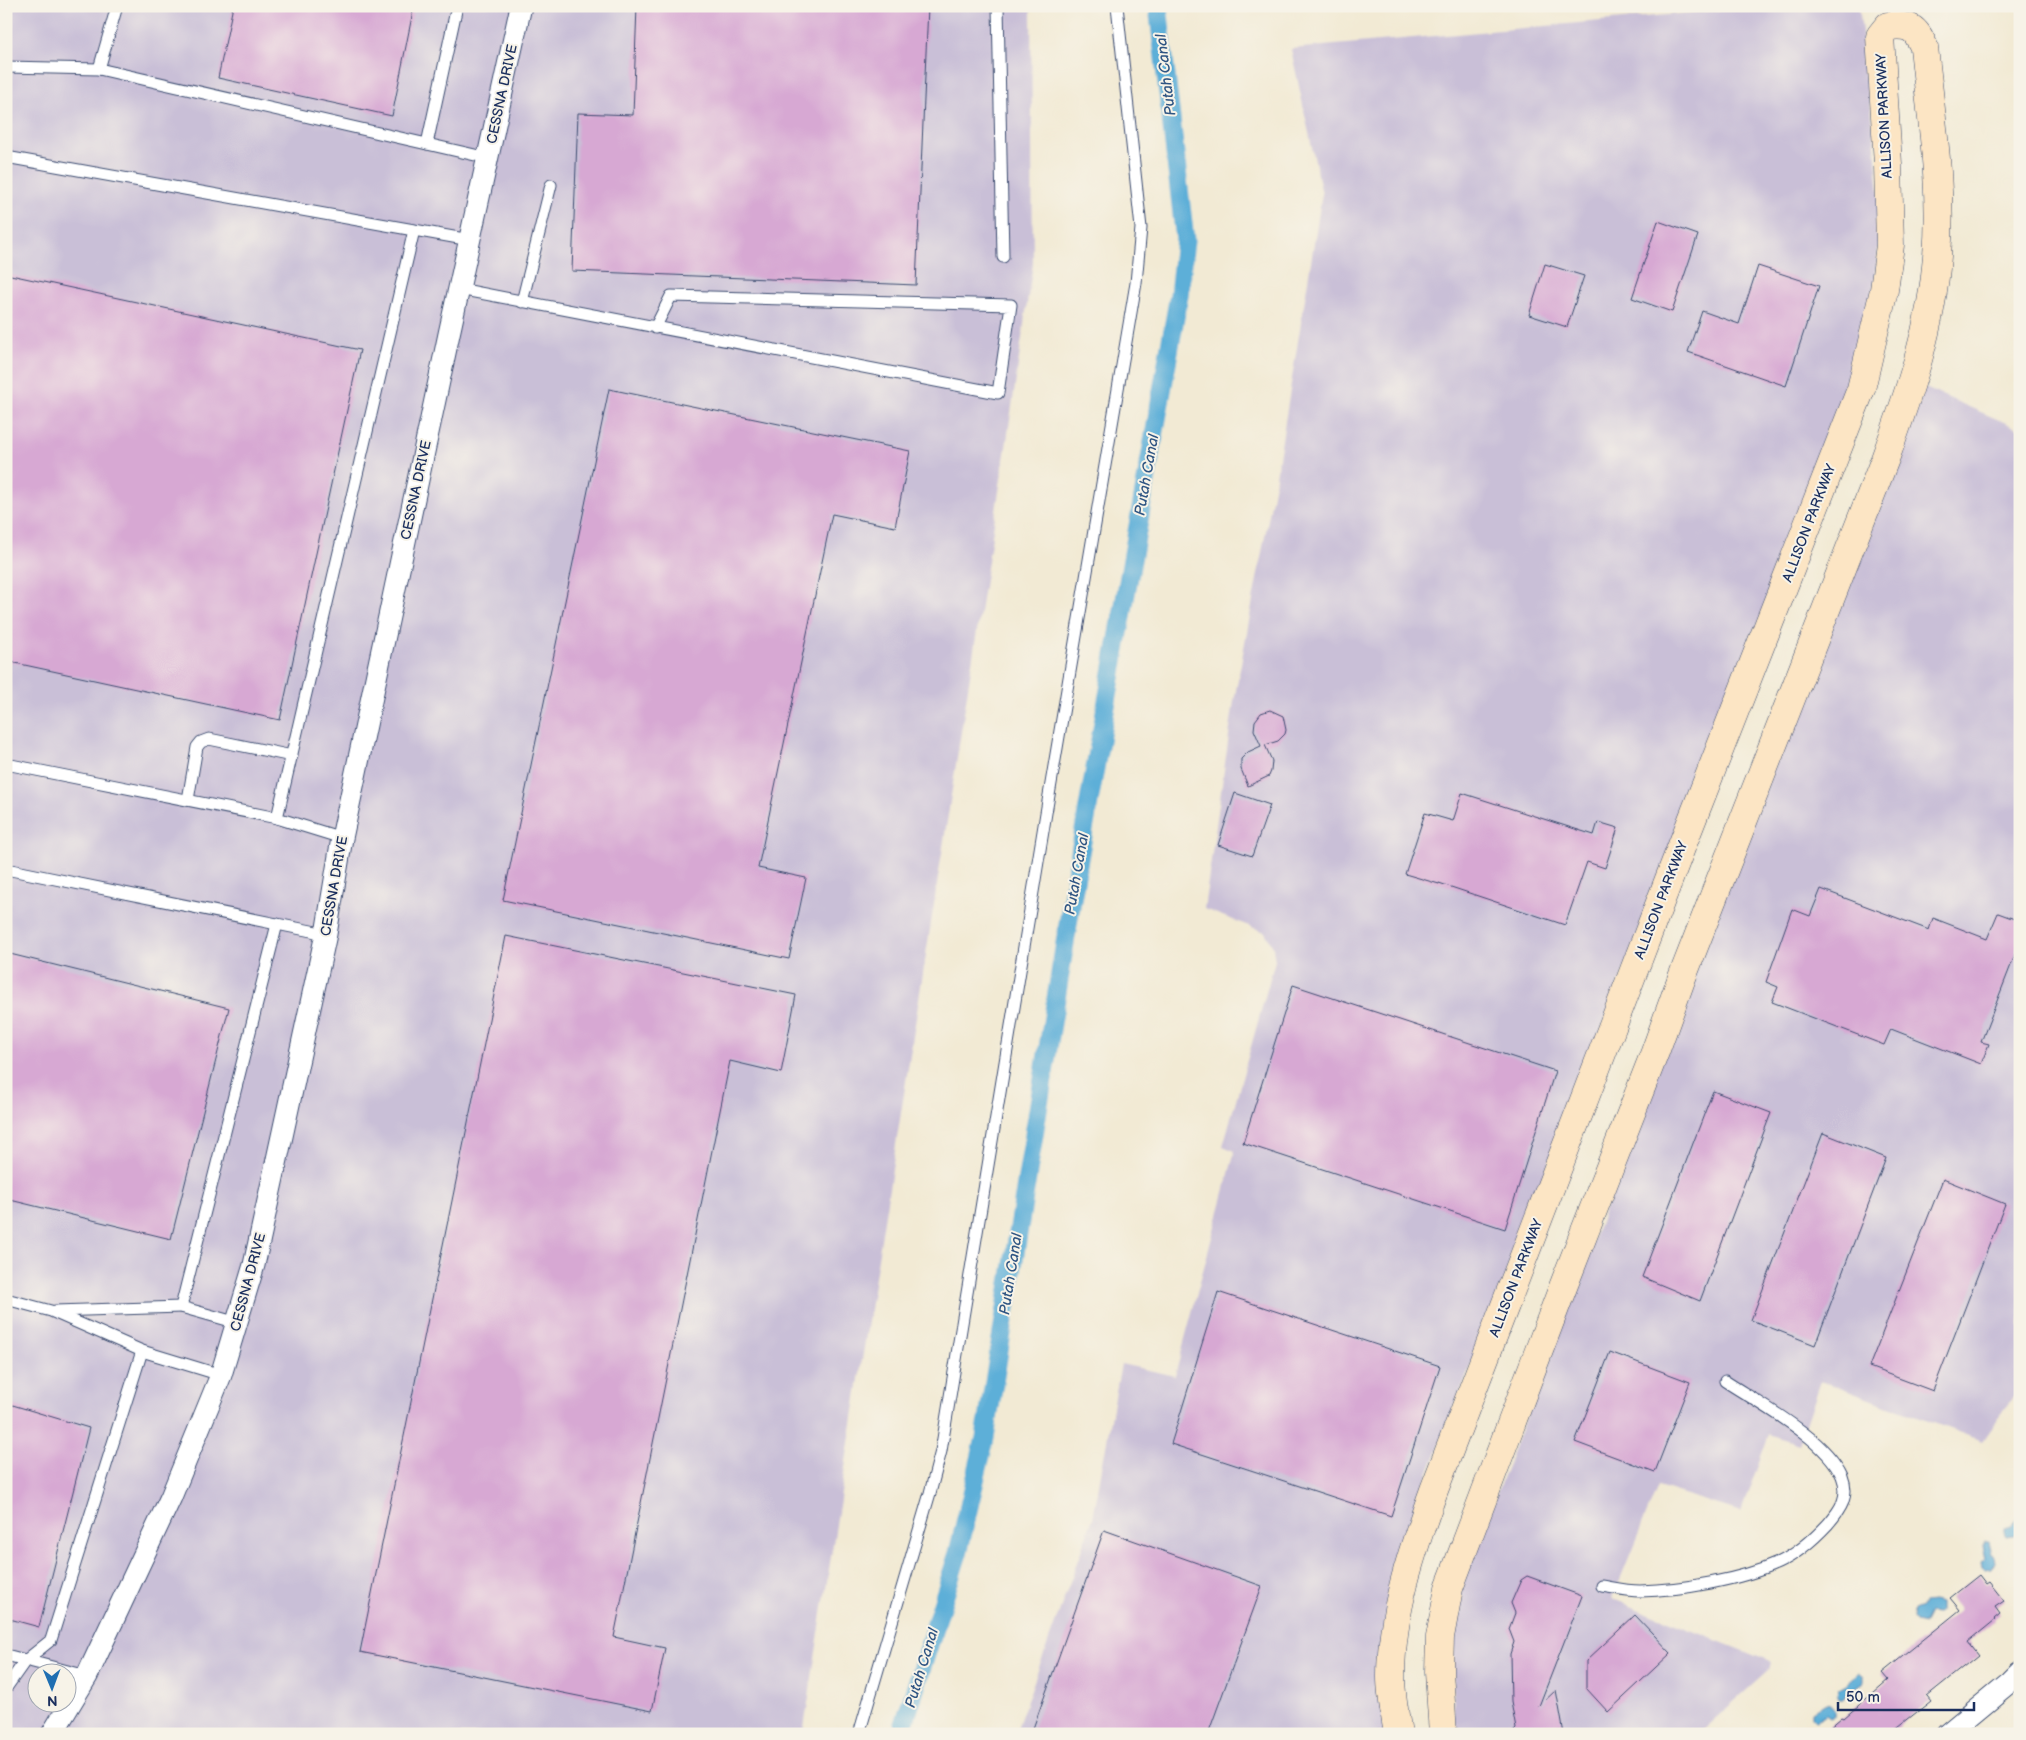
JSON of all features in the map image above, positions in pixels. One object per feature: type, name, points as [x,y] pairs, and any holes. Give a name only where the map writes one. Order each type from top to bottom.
[{"type":"street","name":"CESSNA DRIVE","points":[[52,1734],[87,1676],[171,1497],[221,1375],[238,1323],[269,1203],[326,934],[342,838],[521,6]]},
{"type":"street","name":"ALLISON PARKWAY","points":[[1398,1734],[1391,1678],[1393,1640],[1410,1558],[1437,1481],[1681,848],[1862,389],[1882,300],[1890,245],[1888,164],[1880,36],[1896,16],[1918,33],[1924,47],[1931,112],[1937,184],[1938,231],[1934,291],[1927,332],[1902,413],[1885,459],[1681,980],[1449,1588],[1440,1637],[1439,1672],[1442,1734]]},
{"type":"street","points":[[1947,1734],[2020,1672]]},
{"type":"lane","points":[[98,69],[116,6]]},
{"type":"lane","points":[[427,144],[457,6]]},
{"type":"lane","points":[[998,6],[1003,257]]},
{"type":"lane","points":[[859,1734],[941,1451],[1046,812],[1136,283],[1141,228],[1117,6]]},
{"type":"lane","points":[[6,67],[98,69],[488,158]]},
{"type":"lane","points":[[6,158],[470,240]]},
{"type":"lane","points":[[522,302],[551,185]]},
{"type":"lane","points":[[277,818],[414,230]]},
{"type":"lane","points":[[459,289],[655,328],[998,393],[1011,305],[671,296],[655,328]]},
{"type":"lane","points":[[188,800],[197,747],[201,742],[209,739],[292,756]]},
{"type":"lane","points":[[6,764],[277,818],[342,838]]},
{"type":"lane","points":[[6,869],[326,934]]},
{"type":"lane","points":[[181,1307],[277,924]]},
{"type":"lane","points":[[6,1299],[51,1311],[142,1351],[221,1375]]},
{"type":"lane","points":[[51,1311],[181,1307],[238,1323]]},
{"type":"lane","points":[[6,1688],[25,1660],[51,1640],[142,1351]]},
{"type":"lane","points":[[1602,1586],[1638,1591],[1664,1589],[1724,1580],[1758,1570],[1778,1563],[1800,1550],[1819,1534],[1842,1506],[1846,1494],[1842,1477],[1826,1453],[1806,1434],[1725,1381]]},
{"type":"lane","points":[[6,1656],[87,1676]]},
{"type":"shaded area","points":[[6,6],[1031,6],[1033,263],[1006,447],[803,1734],[6,1734]]},
{"type":"shaded area","points":[[1765,6],[1859,6],[1874,134],[1881,217],[1875,284],[1851,385],[1401,1544],[1386,1611],[1384,1734],[1015,1734],[1093,1518],[1121,1364],[1175,1376],[1235,1151],[1223,1146],[1275,961],[1273,947],[1265,932],[1204,909],[1234,701],[1275,483],[1322,194],[1291,49]]},
{"type":"shaded area","points":[[1918,385],[2020,429],[2020,1388],[1982,1441],[1821,1381],[1799,1444],[1769,1434],[1741,1512],[1658,1486],[1612,1599],[1771,1662],[1769,1670],[1698,1734],[1454,1734],[1452,1611]]},
{"type":"water","points":[[2017,1517],[2020,1517],[2020,1535],[2007,1537],[2004,1527],[2011,1525]]},
{"type":"water","points":[[1984,1541],[1989,1541],[1992,1554],[1995,1556],[1996,1562],[1992,1569],[1985,1570],[1982,1568],[1981,1562],[1985,1559],[1982,1545]]},
{"type":"water","points":[[1933,1601],[1939,1603],[1939,1613],[1929,1613],[1924,1623],[1915,1621],[1913,1618],[1914,1611],[1922,1608],[1924,1602]]},
{"type":"water","points":[[1859,1673],[1864,1677],[1864,1682],[1848,1693],[1844,1699],[1839,1699],[1837,1694],[1839,1688]]},
{"type":"water","points":[[1825,1703],[1829,1704],[1835,1711],[1835,1716],[1831,1718],[1827,1715],[1816,1720],[1812,1716],[1812,1711]]},
{"type":"building","points":[[233,6],[414,6],[392,116],[218,78]]},
{"type":"building","points":[[637,6],[928,6],[916,285],[572,271],[578,113],[633,115]]},
{"type":"building","points":[[1658,221],[1698,235],[1672,312],[1632,298]]},
{"type":"building","points":[[1545,264],[1584,276],[1567,327],[1529,315]]},
{"type":"building","points":[[1758,266],[1819,286],[1786,386],[1688,352],[1702,311],[1739,324]]},
{"type":"building","points":[[6,274],[360,350],[280,720],[6,661]]},
{"type":"building","points":[[609,389],[910,451],[895,527],[832,514],[758,868],[806,878],[789,959],[503,900]]},
{"type":"building","points":[[1270,710],[1283,716],[1285,734],[1278,741],[1265,745],[1272,761],[1269,776],[1248,786],[1241,769],[1241,759],[1248,752],[1261,746],[1254,730],[1255,721],[1261,713]]},
{"type":"building","points":[[1235,793],[1270,805],[1252,856],[1218,845]]},
{"type":"building","points":[[1462,793],[1594,835],[1598,822],[1618,828],[1605,868],[1587,862],[1565,925],[1439,883],[1405,874],[1425,813],[1453,821]]},
{"type":"building","points":[[1821,889],[1929,930],[1933,918],[1987,939],[1998,913],[2020,921],[2020,942],[1981,1042],[1989,1044],[1981,1064],[1891,1029],[1884,1045],[1772,1002],[1778,987],[1766,982],[1792,909],[1810,916]]},
{"type":"building","points":[[506,936],[796,995],[781,1073],[730,1061],[614,1637],[665,1648],[652,1711],[360,1652]]},
{"type":"building","points":[[6,953],[229,1008],[171,1239],[6,1199]]},
{"type":"building","points":[[1293,985],[1555,1071],[1505,1229],[1243,1143]]},
{"type":"building","points":[[1713,1091],[1771,1113],[1700,1301],[1642,1277]]},
{"type":"building","points":[[1823,1133],[1886,1158],[1815,1345],[1751,1320]]},
{"type":"building","points":[[1943,1179],[2005,1204],[1933,1391],[1869,1367]]},
{"type":"building","points":[[1218,1292],[1440,1366],[1391,1516],[1171,1444]]},
{"type":"building","points":[[1610,1352],[1690,1382],[1655,1472],[1575,1442]]},
{"type":"building","points":[[6,1403],[89,1428],[39,1627],[6,1618]]},
{"type":"building","points":[[1104,1530],[1262,1586],[1208,1734],[1031,1734]]},
{"type":"building","points":[[1979,1575],[1986,1584],[1989,1582],[2004,1601],[1995,1607],[2000,1614],[1995,1620],[1968,1642],[1978,1655],[1927,1696],[1931,1701],[1889,1734],[1822,1734],[1842,1717],[1844,1718],[1888,1680],[1882,1673],[1960,1610],[1950,1598]]},
{"type":"building","points":[[1527,1576],[1582,1596],[1539,1706],[1556,1690],[1564,1734],[1511,1734],[1516,1729],[1511,1702],[1510,1654],[1514,1642],[1509,1629],[1515,1613],[1511,1603],[1521,1580]]},
{"type":"building","points":[[1635,1615],[1671,1653],[1608,1712],[1586,1688],[1586,1661]]},
{"type":"waterway","name":"Putah Canal","points":[[901,1734],[958,1553],[985,1438],[1075,881],[1179,295],[1185,240],[1158,6]]}]
